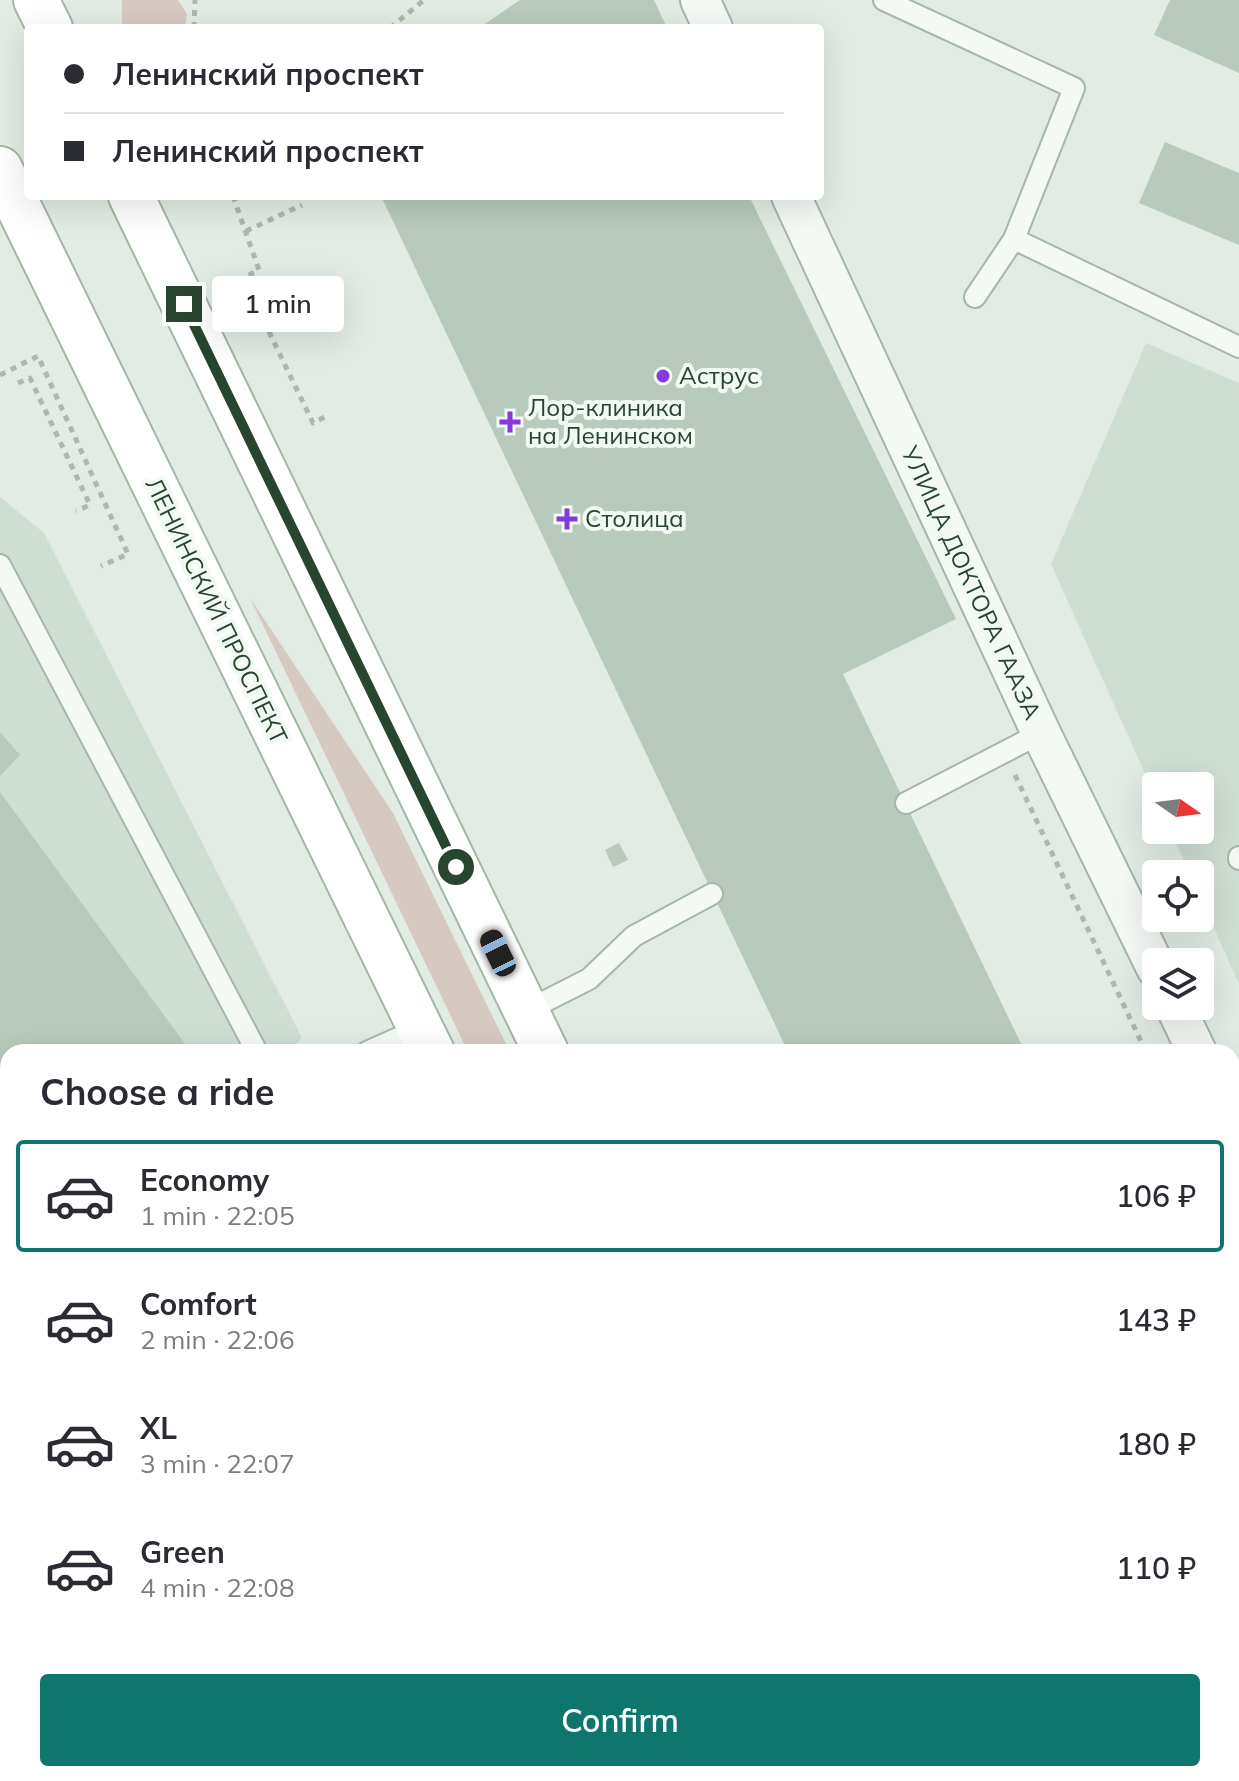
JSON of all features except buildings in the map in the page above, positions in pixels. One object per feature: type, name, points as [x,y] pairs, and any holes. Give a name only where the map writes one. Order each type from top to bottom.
[{"type":"main road","points":[[36,0],[48,24]]},
{"type":"main road","name":"ЛЕНИНСКИЙ ПРОСПЕКТ","points":[[0,169],[427,1040]]},
{"type":"main road","points":[[133,200],[542,1044]]},
{"type":"street","points":[[700,0],[711,24]]},
{"type":"street","name":"УЛИЦА ДОКТОРА ГААЗА","points":[[793,200],[1041,733],[1146,948]]},
{"type":"street","points":[[1182,1020],[1193,1044]]},
{"type":"lane","points":[[884,0],[1074,88],[1014,239],[975,297]]},
{"type":"lane","points":[[1014,239],[1239,347]]},
{"type":"lane","points":[[0,565],[253,1044]]},
{"type":"lane","points":[[906,803],[1041,733]]},
{"type":"lane","points":[[526,1011],[589,979],[634,936],[712,894]]},
{"type":"lane","points":[[407,1044],[427,1040]]},
{"type":"path","points":[[194,24],[195,0]]},
{"type":"path","points":[[395,24],[424,0]]},
{"type":"path","points":[[234,200],[259,270],[243,278],[313,423],[327,416]]},
{"type":"path","points":[[246,231],[302,205]]},
{"type":"path","points":[[0,375],[38,356],[128,554],[101,566]]},
{"type":"path","points":[[18,383],[30,378],[90,505],[76,511]]},
{"type":"path","points":[[1005,752],[1142,1044]]},
{"type":"shaded area","points":[[122,0],[178,0],[187,14],[186,24],[122,24]]},
{"type":"shaded area","points":[[1146,343],[1239,383],[1239,984],[1214,928],[1214,860],[1184,860],[1176,844],[1214,844],[1214,772],[1144,772],[1051,564]]},
{"type":"shaded area","points":[[0,497],[44,533],[302,1038],[296,1044],[0,1044]]},
{"type":"shaded area","points":[[250,598],[393,813],[506,1044],[464,1044]]},
{"type":"place","name":"Аструс","points":[[663,376]]},
{"type":"place","name":"Лор-клиника на Ленинском","points":[[510,422]]},
{"type":"place","name":"Столица","points":[[567,519]]},
{"type":"route","points":[[184,304],[456,867]]}]
